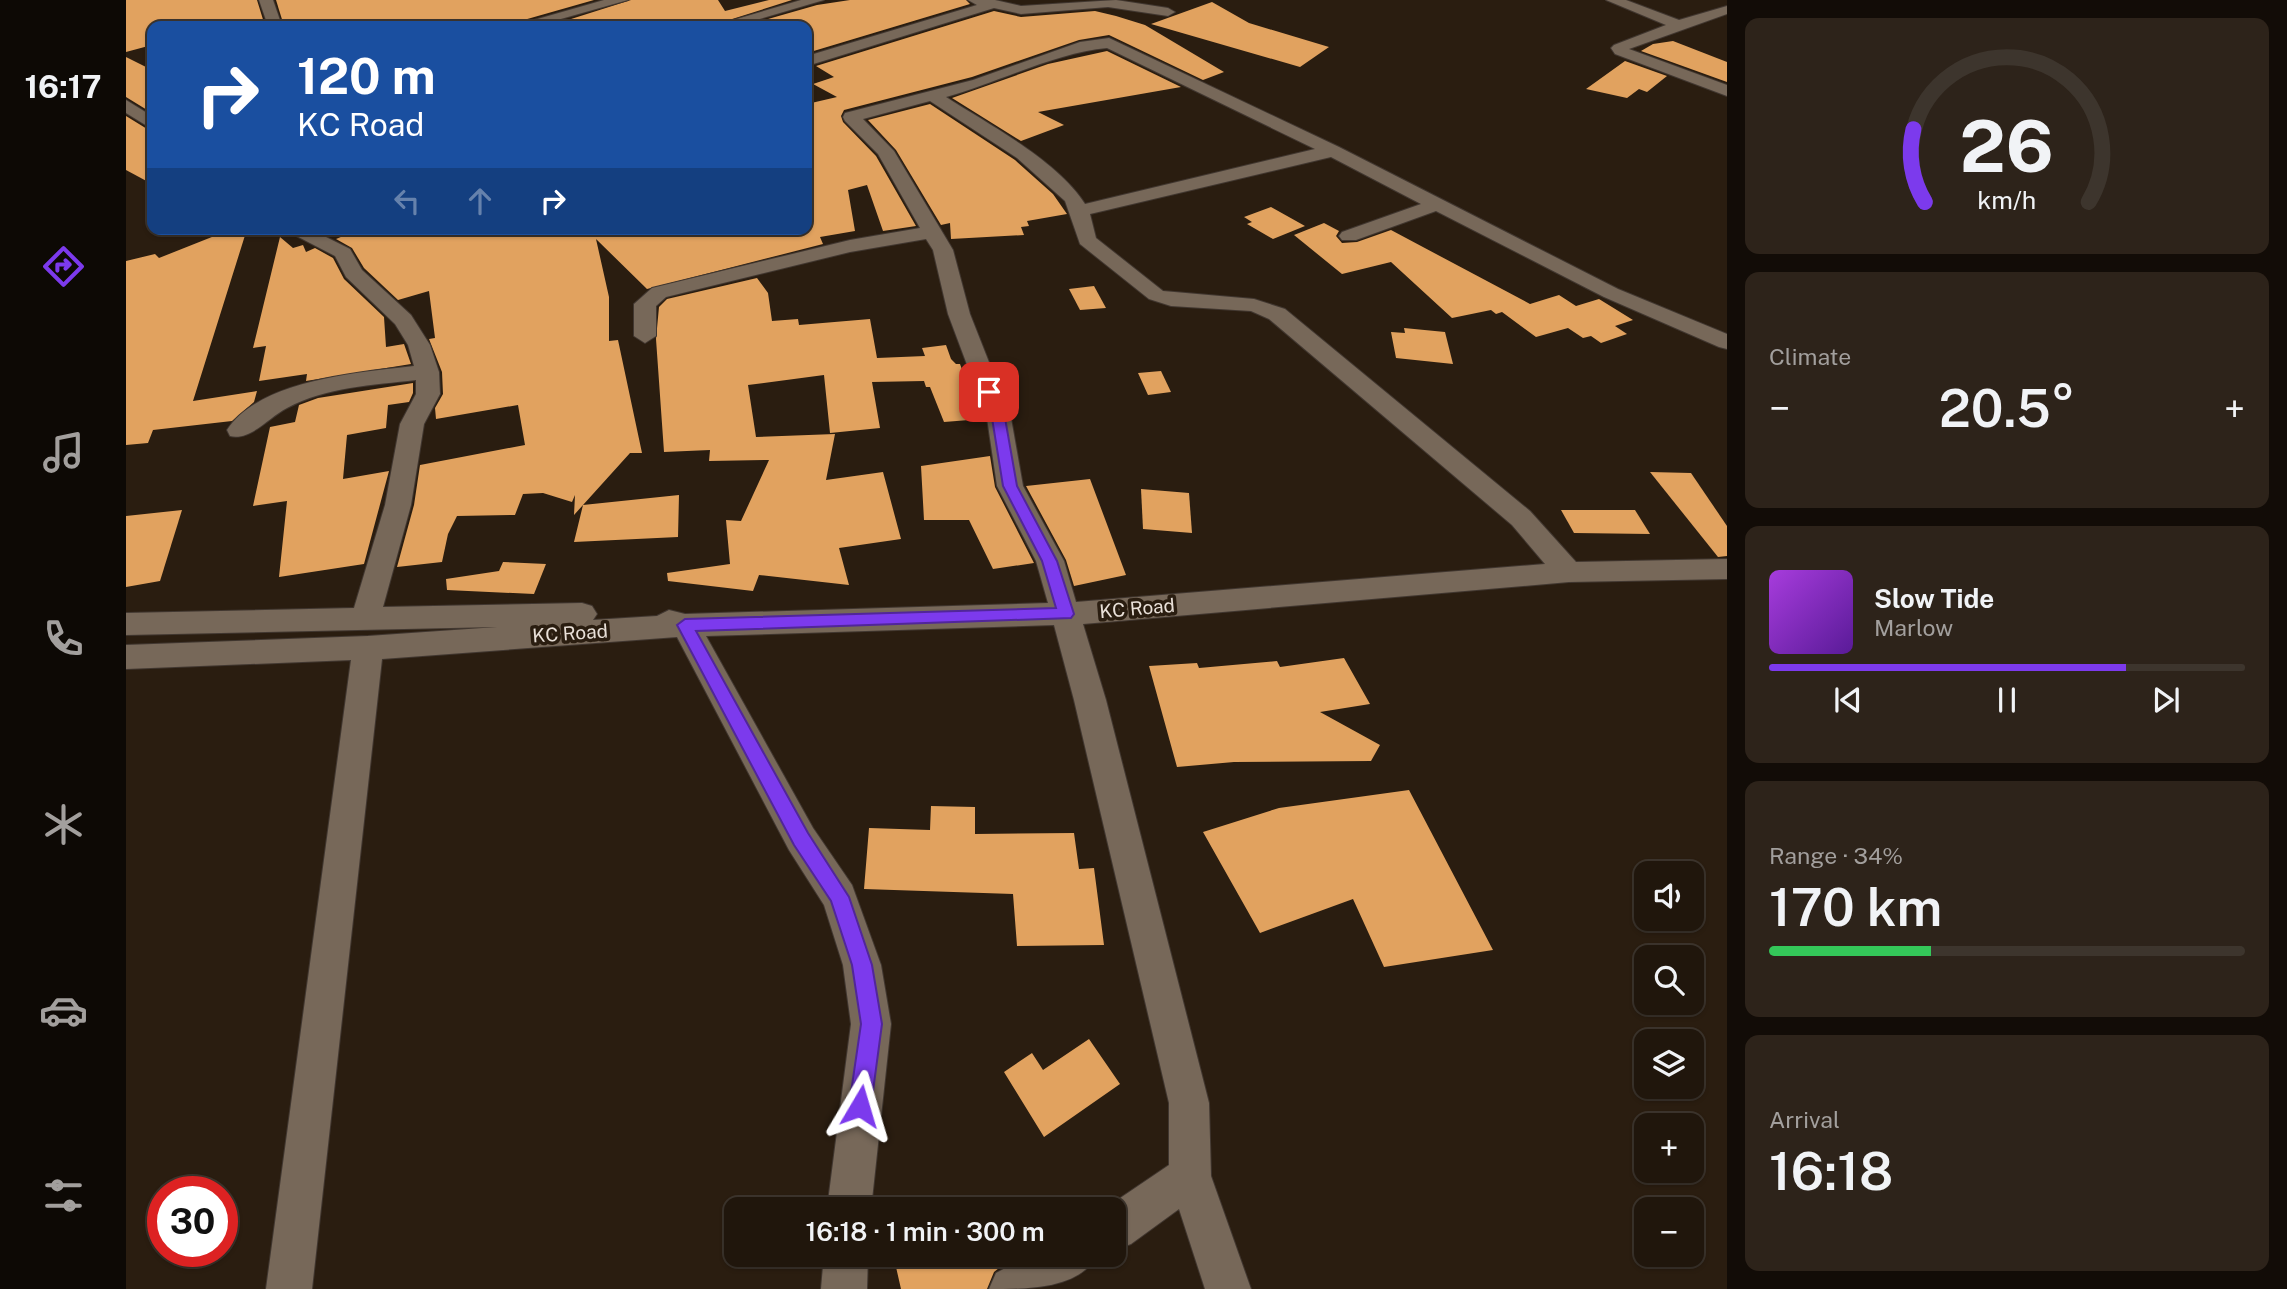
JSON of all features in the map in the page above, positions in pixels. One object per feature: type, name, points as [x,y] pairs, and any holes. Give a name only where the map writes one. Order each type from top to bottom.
[{"type":"street","points":[[266,0],[273,21]]},
{"type":"street","points":[[539,21],[621,0]]},
{"type":"street","points":[[758,0],[776,11]]},
{"type":"street","points":[[739,21],[817,0]]},
{"type":"street","points":[[975,0],[1012,9],[1109,43],[1333,151],[1611,293],[1727,342]]},
{"type":"street","points":[[1613,0],[1678,24]]},
{"type":"street","points":[[1012,9],[1100,3],[1168,12]]},
{"type":"street","points":[[812,60],[994,5]]},
{"type":"street","points":[[1727,10],[1622,44],[1620,51],[1727,91]]},
{"type":"street","points":[[1109,43],[1085,45],[1033,65],[851,117],[886,151],[930,232],[943,250],[959,314],[999,418],[1010,486],[1050,561],[1090,699],[1189,1103],[1190,1176],[1228,1289]]},
{"type":"street","points":[[932,95],[1023,154],[1072,198],[1080,211],[1087,240],[1156,295],[1171,300],[1254,305],[1277,314],[1521,518],[1569,572]]},
{"type":"street","points":[[130,101],[147,119]]},
{"type":"street","points":[[1080,211],[1333,151]]},
{"type":"street","points":[[1349,236],[1438,204]]},
{"type":"street","points":[[645,336],[645,304],[659,292],[850,246],[930,232]]},
{"type":"street","points":[[289,1289],[367,632],[398,505],[412,424],[428,394],[427,372],[419,345],[403,320],[353,273],[343,253],[318,235]]},
{"type":"street","points":[[239,430],[256,413],[282,399],[315,389],[427,372]]},
{"type":"street","name":"KC Road","points":[[367,632],[633,613],[685,625],[1066,614],[1569,572],[1727,569]]},
{"type":"street","points":[[126,624],[301,618],[367,632]]},
{"type":"street","points":[[290,651],[301,618]]},
{"type":"street","points":[[685,625],[801,839],[839,897],[862,965],[871,1024],[850,1197]]},
{"type":"street","points":[[126,657],[290,651],[367,632]]},
{"type":"street","points":[[1126,1220],[1190,1176]]},
{"type":"street","points":[[844,1289],[845,1267]]},
{"type":"street","points":[[1012,1289],[1053,1267]]},
{"type":"building","points":[[126,0],[257,0],[263,21],[147,21],[147,46],[126,52]]},
{"type":"building","points":[[276,0],[594,0],[520,21],[282,21]]},
{"type":"building","points":[[631,0],[718,0],[725,11],[769,0],[792,0],[726,21],[565,21]]},
{"type":"building","points":[[850,0],[966,0],[970,4],[812,51],[812,21],[761,21],[817,5]]},
{"type":"building","points":[[1212,2],[1249,23],[1329,47],[1300,67],[1151,24]]},
{"type":"building","points":[[994,11],[1021,17],[1095,11],[1116,16],[1145,25],[1224,72],[1203,80],[1109,35],[1079,40],[972,77],[844,110],[841,116],[843,122],[876,156],[916,226],[883,231],[867,185],[848,190],[855,231],[820,237],[823,244],[647,289],[596,239],[609,297],[609,341],[618,340],[642,453],[630,453],[574,515],[575,495],[572,502],[543,493],[523,494],[515,515],[457,516],[448,534],[442,562],[397,567],[414,505],[420,465],[525,445],[518,405],[436,419],[435,408],[443,394],[442,372],[429,339],[435,338],[429,291],[398,300],[364,268],[352,248],[336,239],[346,235],[812,235],[812,103],[837,97],[813,84],[834,77],[816,66]]},
{"type":"building","points":[[1673,41],[1727,62],[1727,82],[1641,51],[1653,44]]},
{"type":"building","points":[[1107,51],[1181,87],[1038,112],[1064,125],[1021,141],[952,98],[1048,64]]},
{"type":"building","points":[[126,57],[147,68],[147,110],[126,97]]},
{"type":"building","points":[[1625,61],[1667,76],[1647,92],[1639,89],[1627,98],[1586,89]]},
{"type":"building","points":[[930,104],[1015,160],[1053,194],[1067,214],[1027,221],[1029,226],[1021,227],[1024,235],[951,239],[950,223],[941,225],[896,150],[868,120]]},
{"type":"building","points":[[126,116],[147,129],[147,181],[126,170]]},
{"type":"building","points":[[1271,207],[1305,226],[1273,239],[1247,224],[1252,222],[1244,217]]},
{"type":"building","points":[[1324,223],[1339,231],[1336,236],[1342,243],[1357,242],[1391,230],[1530,304],[1559,295],[1576,306],[1599,299],[1633,320],[1615,326],[1627,334],[1601,343],[1591,336],[1583,338],[1568,328],[1536,337],[1502,312],[1496,314],[1491,310],[1452,318],[1391,262],[1342,274],[1294,235]]},
{"type":"building","points":[[217,235],[245,235],[193,401],[257,391],[254,402],[232,421],[153,430],[148,443],[126,445],[126,261],[155,254],[159,258]]},
{"type":"building","points":[[280,237],[293,248],[303,245],[306,252],[315,248],[333,258],[344,279],[384,317],[386,347],[404,344],[411,364],[306,381],[307,374],[259,381],[266,346],[253,348]]},
{"type":"building","points":[[757,278],[768,293],[772,321],[798,319],[799,325],[870,319],[877,358],[925,356],[922,348],[946,345],[951,359],[960,364],[964,375],[968,374],[977,399],[982,419],[944,422],[930,387],[926,387],[924,381],[872,382],[880,428],[830,433],[824,375],[748,385],[756,437],[835,434],[826,480],[883,472],[901,539],[839,548],[849,585],[759,575],[753,591],[668,581],[667,573],[730,564],[726,520],[741,521],[769,460],[709,461],[710,450],[664,452],[656,339],[659,307],[667,299]]},
{"type":"building","points":[[1094,286],[1106,308],[1080,310],[1069,289]]},
{"type":"building","points":[[1404,328],[1445,332],[1453,364],[1396,358],[1391,332],[1405,333]]},
{"type":"building","points":[[1161,371],[1171,392],[1148,395],[1138,373]]},
{"type":"building","points":[[413,383],[409,402],[388,405],[386,428],[347,435],[343,479],[389,471],[364,564],[279,577],[287,501],[253,506],[270,427],[295,422],[299,405],[318,398]]},
{"type":"building","points":[[990,456],[995,487],[1034,563],[993,569],[969,520],[924,520],[921,466]]},
{"type":"building","points":[[1650,472],[1691,473],[1727,526],[1727,556],[1718,557]]},
{"type":"building","points":[[1090,479],[1126,575],[1074,586],[1066,560],[1026,486]]},
{"type":"building","points":[[1141,489],[1189,493],[1192,533],[1143,529]]},
{"type":"building","points":[[679,495],[678,537],[574,542],[583,505]]},
{"type":"building","points":[[182,510],[160,581],[126,587],[126,516]]},
{"type":"building","points":[[1561,510],[1635,510],[1650,534],[1574,533]]},
{"type":"building","points":[[503,562],[546,564],[534,594],[447,590],[446,579],[499,571]]},
{"type":"building","points":[[1344,658],[1370,704],[1320,712],[1380,745],[1371,761],[1234,762],[1177,767],[1149,666],[1197,663],[1199,668],[1277,661],[1280,667]]},
{"type":"building","points":[[1409,790],[1493,950],[1384,967],[1353,899],[1260,933],[1203,832],[1279,808]]},
{"type":"building","points":[[931,806],[975,807],[975,834],[1074,833],[1079,869],[1094,868],[1104,945],[1017,946],[1013,894],[864,889],[869,828],[930,830]]},
{"type":"building","points":[[1089,1039],[1120,1084],[1044,1137],[1004,1072],[1032,1053],[1043,1070]]},
{"type":"building","points":[[896,1267],[999,1268],[994,1272],[987,1289],[901,1289]]},
{"type":"route","points":[[860,1106],[871,1024],[862,965],[839,897],[801,839],[685,625],[1066,614],[1050,561],[1010,486],[999,418],[989,392]]}]
